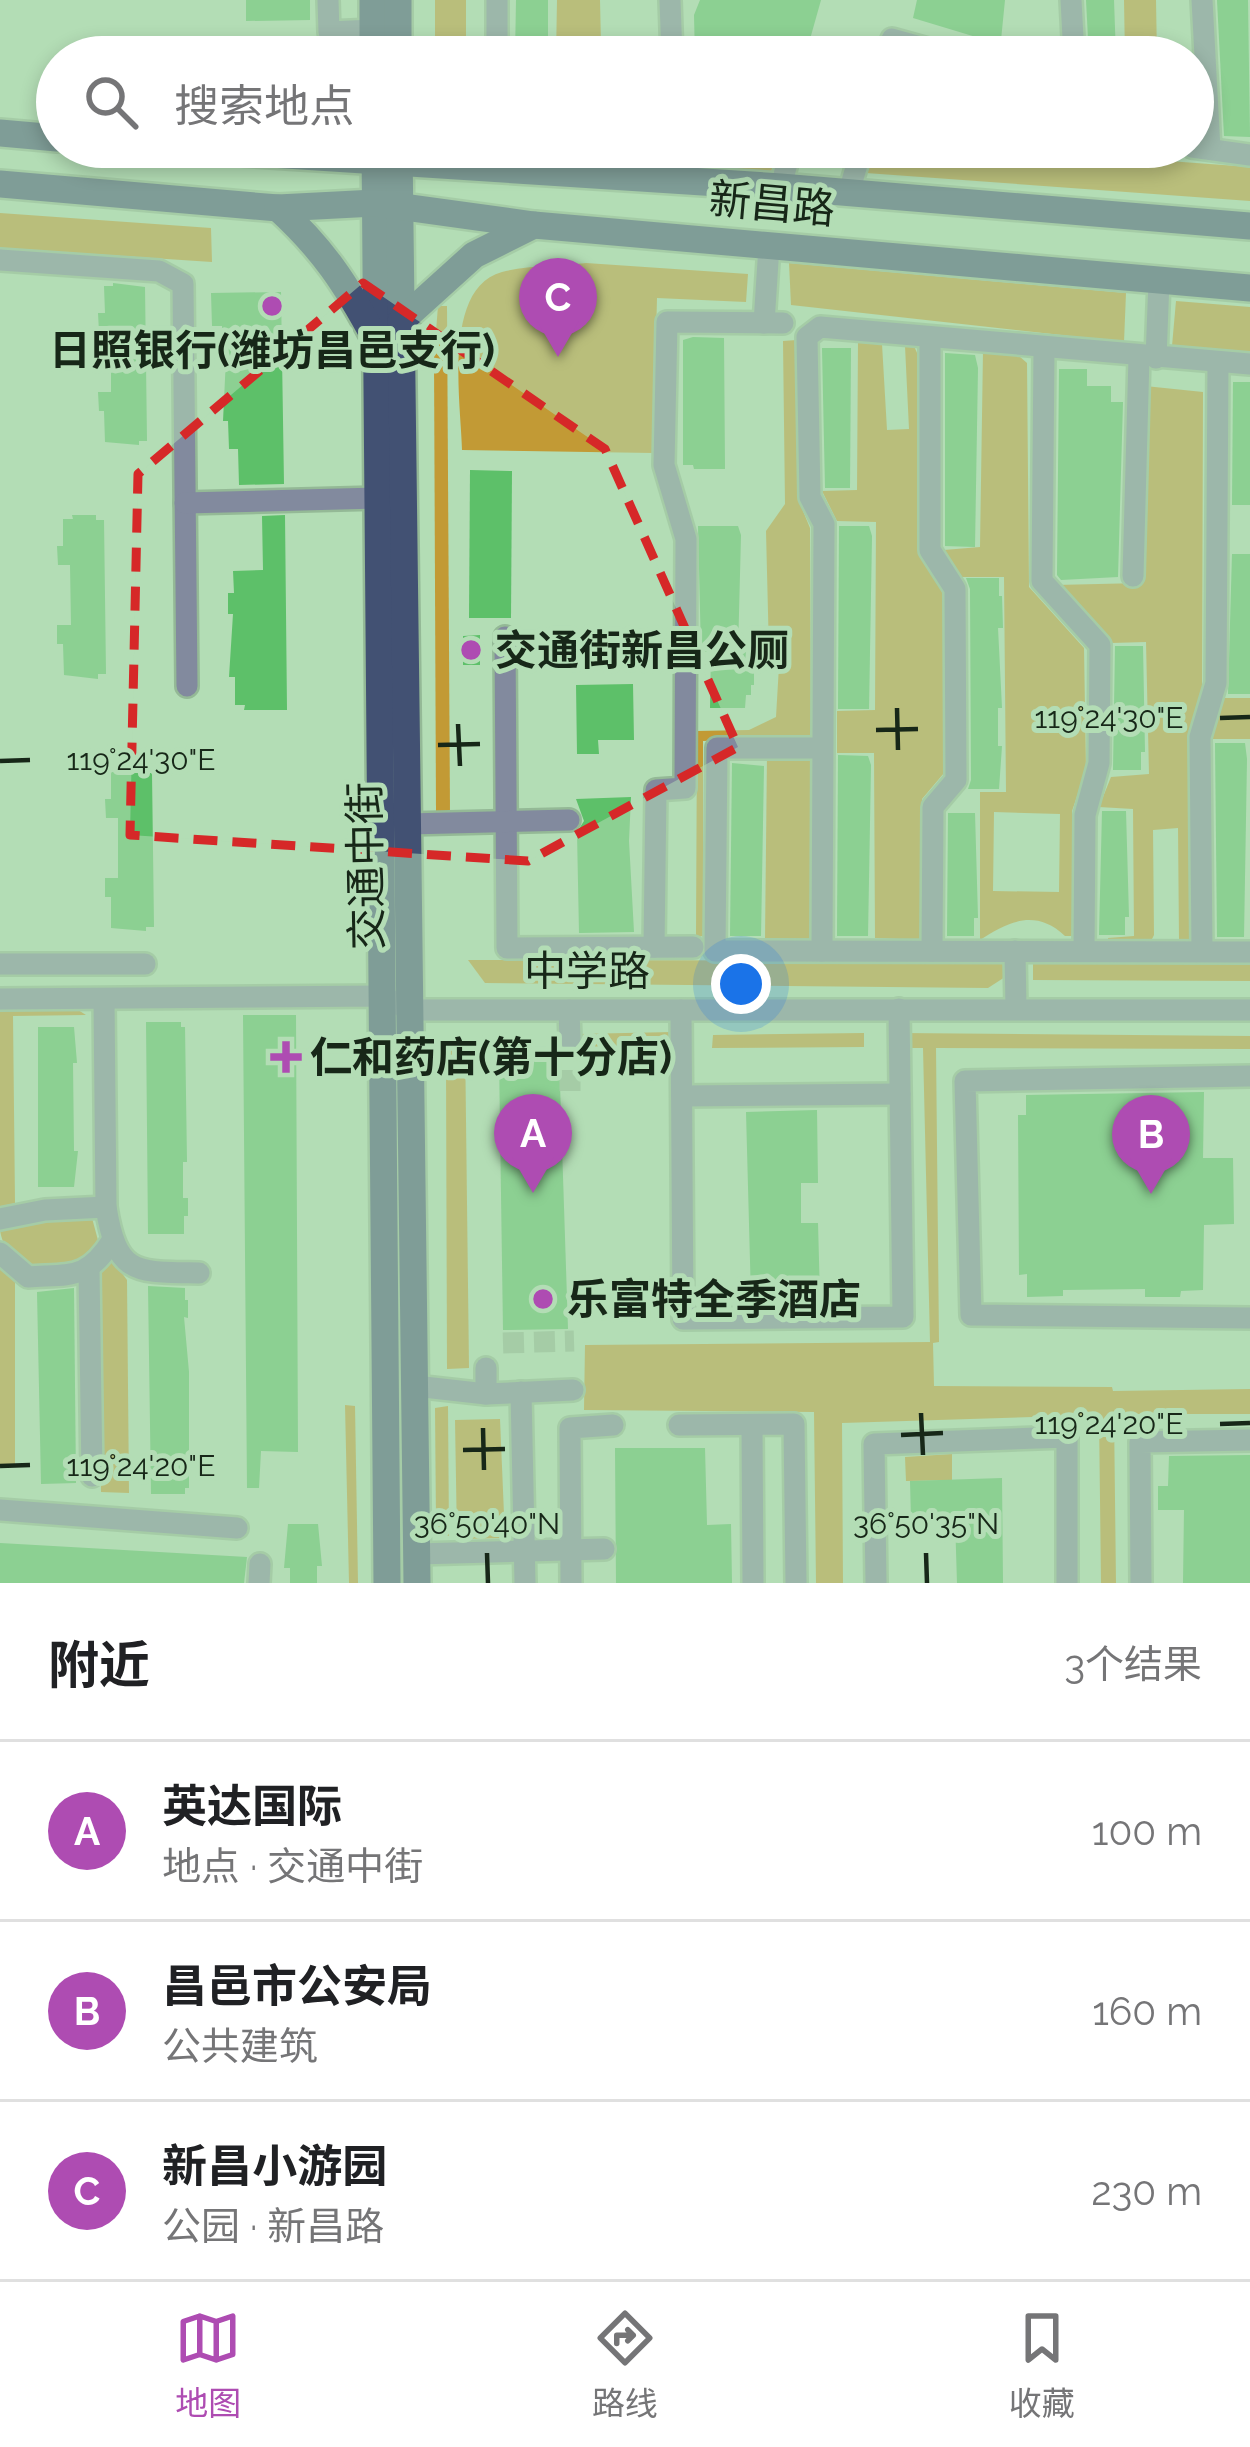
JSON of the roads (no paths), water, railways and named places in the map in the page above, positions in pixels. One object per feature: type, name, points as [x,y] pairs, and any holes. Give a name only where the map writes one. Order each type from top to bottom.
[{"type":"main road","points":[[373,0],[373,36]]},
{"type":"main road","points":[[398,0],[398,36]]},
{"type":"main road","points":[[0,133],[36,136]]},
{"type":"main road","name":"交通中街","points":[[387,168],[376,340],[387,1583]]},
{"type":"main road","name":"新昌路","points":[[506,168],[1250,226]]},
{"type":"main road","points":[[529,168],[542,172]]},
{"type":"main road","name":"新昌路","points":[[0,184],[278,208],[387,205],[534,225],[1250,288]]},
{"type":"main road","name":"交通中街","points":[[387,205],[401,321],[418,1583]]},
{"type":"main road","points":[[278,208],[316,243],[340,274],[376,340]]},
{"type":"main road","points":[[401,321],[474,255],[534,225]]},
{"type":"street","points":[[328,0],[329,32],[344,36]]},
{"type":"street","points":[[496,0],[497,36]]},
{"type":"street","points":[[670,0],[671,36]]},
{"type":"street","points":[[1071,0],[1073,36]]},
{"type":"street","points":[[1202,0],[1202,36]]},
{"type":"street","points":[[1214,150],[1250,155]]},
{"type":"street","points":[[781,187],[786,168]]},
{"type":"street","points":[[850,192],[856,168]]},
{"type":"street","points":[[654,947],[656,790],[686,788],[686,539],[664,465],[667,322],[774,323],[769,246]]},
{"type":"street","points":[[0,260],[159,271],[183,284],[187,686]]},
{"type":"street","points":[[1133,576],[1147,357],[1159,281]]},
{"type":"street","points":[[822,951],[824,524],[810,497],[807,337],[820,327],[1250,364]]},
{"type":"street","points":[[930,337],[930,550],[955,590],[956,780],[933,807],[932,951]]},
{"type":"street","points":[[1044,348],[1042,580],[1100,645],[1099,763],[1085,815],[1084,951]]},
{"type":"street","points":[[1202,951],[1200,737],[1216,683],[1218,362]]},
{"type":"street","points":[[185,503],[378,498]]},
{"type":"street","points":[[505,637],[507,948],[693,947]]},
{"type":"street","points":[[822,748],[717,748],[715,951],[1250,952]]},
{"type":"street","points":[[408,824],[569,820]]},
{"type":"street","points":[[1015,951],[1016,1010]]},
{"type":"street","points":[[0,964],[145,964]]},
{"type":"street","name":"中学路","points":[[0,999],[382,996],[410,1010],[1250,1010]]},
{"type":"street","points":[[104,999],[106,1207],[112,1241],[127,1266],[145,1272],[199,1273]]},
{"type":"street","points":[[681,1010],[683,1319],[903,1317],[899,1009]]},
{"type":"street","points":[[569,1010],[570,1039]]},
{"type":"street","points":[[1250,1076],[965,1081],[971,1315],[1250,1318]]},
{"type":"street","points":[[682,1096],[900,1094]]},
{"type":"street","points":[[0,1219],[45,1210],[106,1207]]},
{"type":"street","points":[[0,1253],[28,1277],[83,1274],[112,1241]]},
{"type":"street","points":[[89,1269],[92,1476]]},
{"type":"street","points":[[486,1368],[486,1394]]},
{"type":"street","points":[[415,1386],[486,1394],[573,1390]]},
{"type":"street","points":[[521,1392],[525,1583]]},
{"type":"street","points":[[679,1425],[794,1424],[796,1583]]},
{"type":"street","points":[[571,1583],[570,1428],[614,1425]]},
{"type":"street","points":[[752,1425],[753,1583]]},
{"type":"street","points":[[876,1583],[874,1444],[1067,1437],[1067,1583]]},
{"type":"street","points":[[1141,1583],[1140,1442],[1250,1440]]},
{"type":"street","points":[[0,1510],[237,1528]]},
{"type":"street","points":[[417,1554],[604,1549]]},
{"type":"tunnel","points":[[570,1039],[570,1091]]},
{"type":"tunnel","points":[[503,1343],[574,1341]]},
{"type":"place","name":"日照银行(潍坊昌邑支行)","points":[[272,306]]},
{"type":"place","name":"新昌小游园","points":[[558,357]]},
{"type":"place","name":"交通街新昌公厕","points":[[471,650]]},
{"type":"place","name":"仁和药店(第十分店)","points":[[286,1057]]},
{"type":"place","name":"英达国际","points":[[533,1193]]},
{"type":"place","name":"昌邑市公安局","points":[[1151,1194]]},
{"type":"place","name":"乐富特全季酒店","points":[[543,1299]]}]
